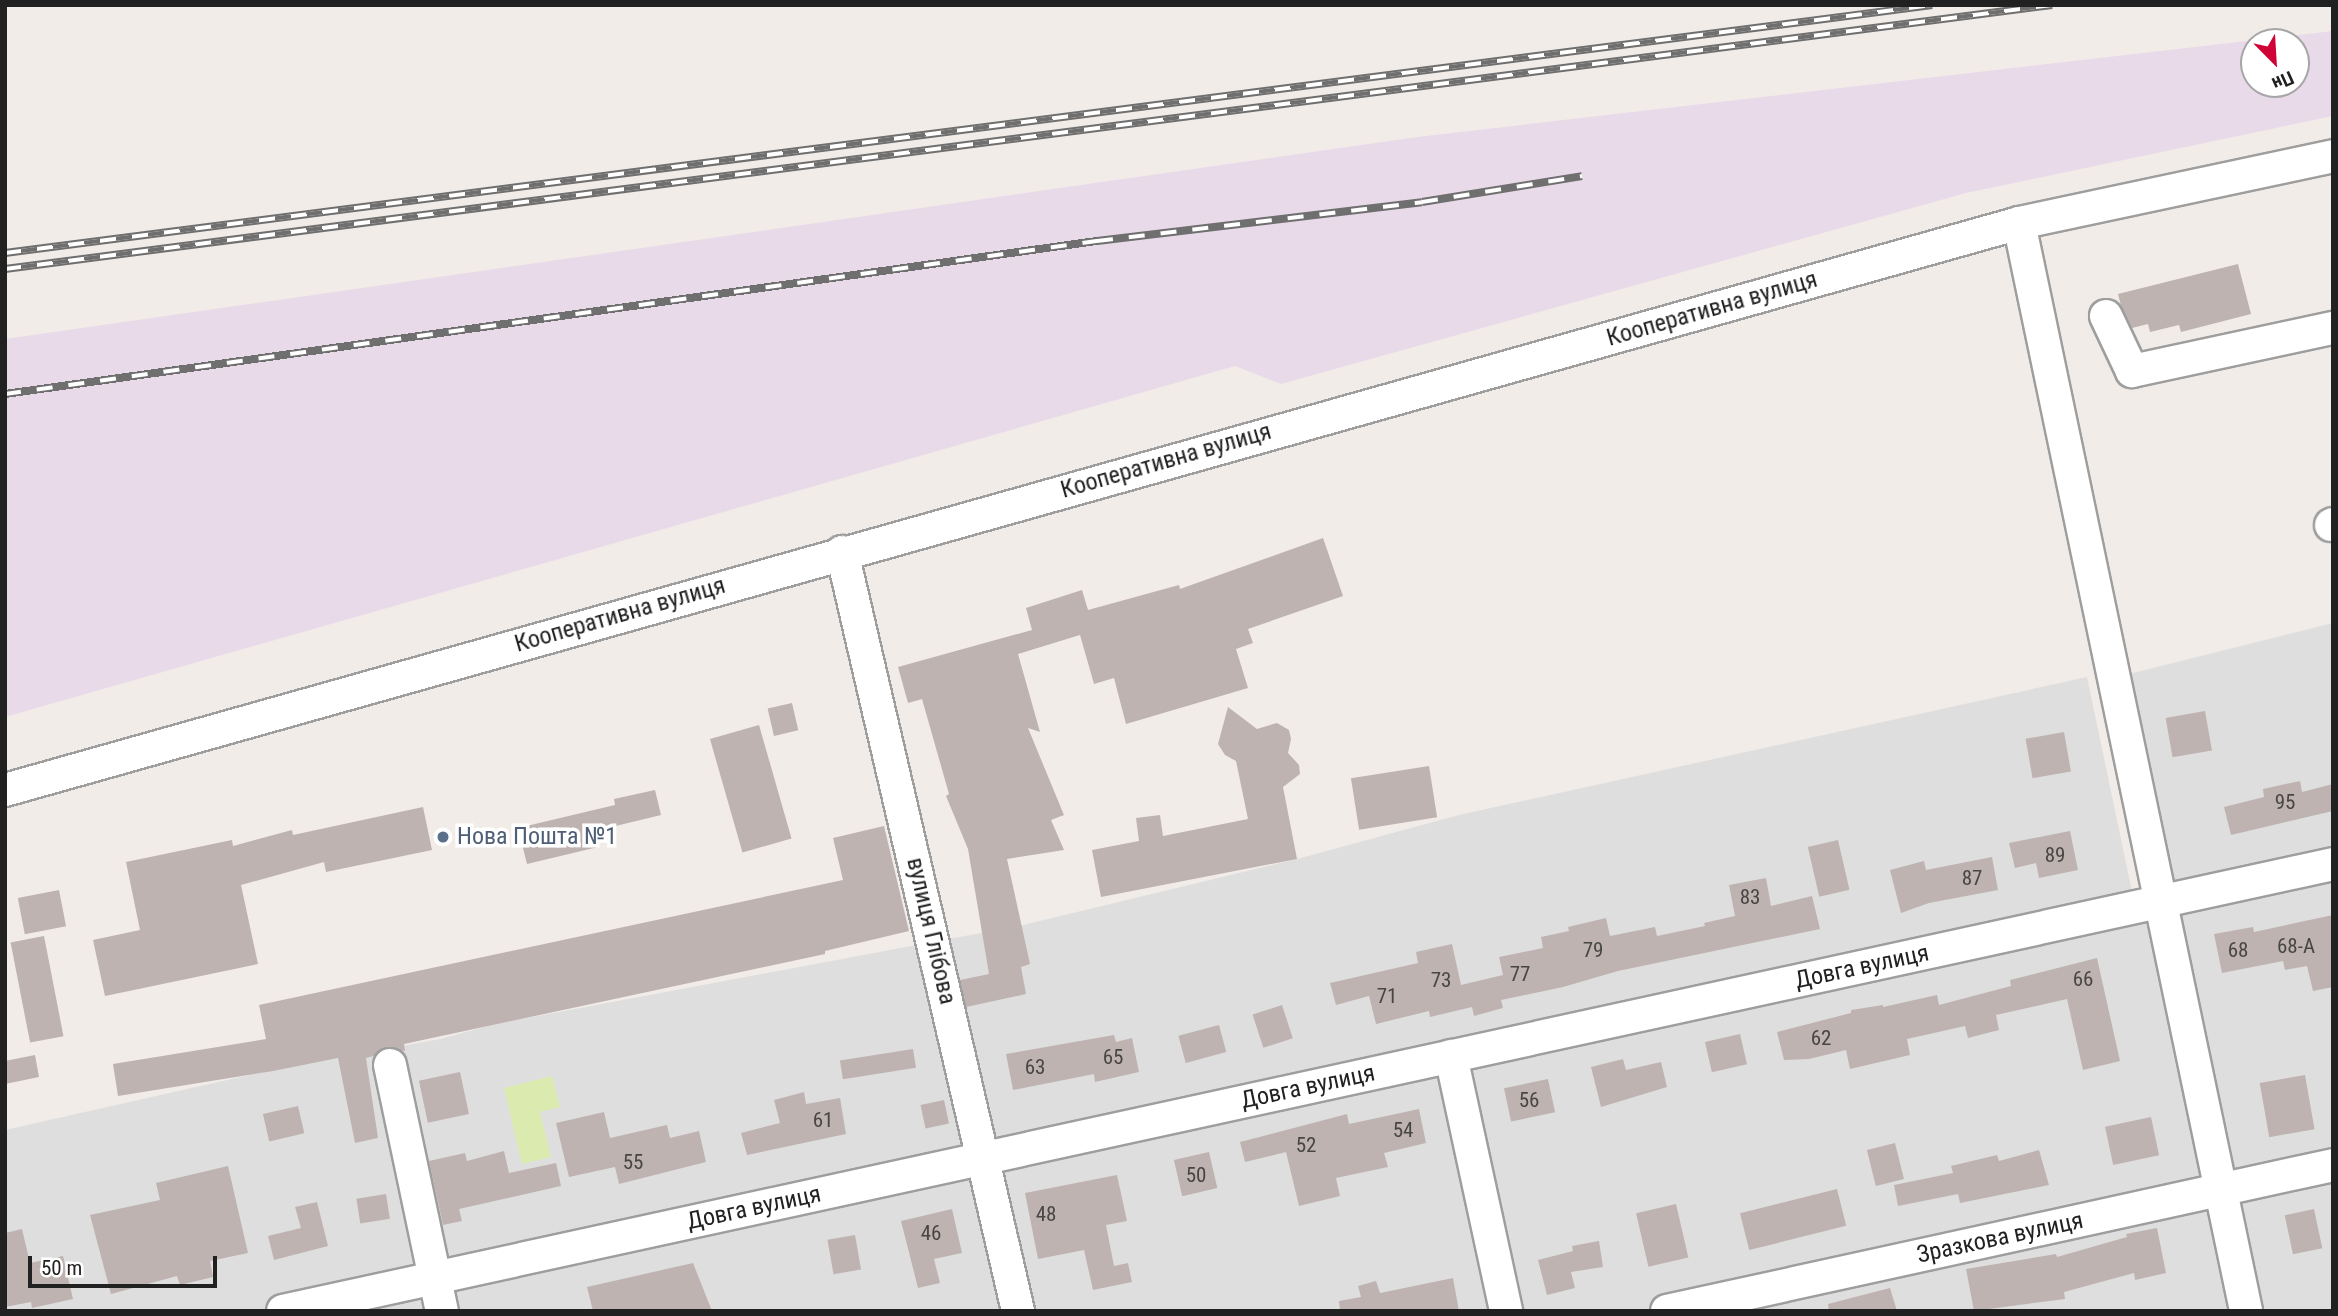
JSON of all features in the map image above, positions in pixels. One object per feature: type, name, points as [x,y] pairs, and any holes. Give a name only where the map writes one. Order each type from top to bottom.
[{"type":"street","name":"Кооперативна вулиця","points":[[5,790],[842,552],[2019,223],[2333,156]]},
{"type":"street","points":[[2019,223],[2246,1311]]},
{"type":"street","points":[[2106,316],[2132,371],[2333,328]]},
{"type":"street","name":"вулиця Глібова","points":[[842,552],[985,1158],[1018,1311]]},
{"type":"street","name":"Довга вулиця","points":[[283,1311],[2333,864]]},
{"type":"street","points":[[1451,1056],[1506,1311]]},
{"type":"street","points":[[390,1065],[442,1311]]},
{"type":"street","name":"Зразкова вулиця","points":[[1667,1311],[2333,1165]]},
{"type":"shaded area","points":[[2333,31],[2333,116],[1966,193],[1281,384],[1235,366],[5,717],[5,339],[1417,137],[2240,42],[2240,98],[2310,98],[2310,34]]},
{"type":"shaded area","points":[[2333,623],[2333,848],[2169,884],[2125,675]]},
{"type":"shaded area","points":[[2087,677],[2139,925],[2333,881],[2333,1311],[5,1311],[5,1130],[267,1071],[440,1039],[495,1024],[1023,925],[1297,859],[1459,815]]},
{"type":"green space","points":[[552,1076],[560,1107],[540,1112],[551,1157],[522,1164],[504,1088]]},
{"type":"building","points":[[2238,264],[2251,314],[2181,332],[2179,325],[2150,332],[2148,324],[2132,328],[2121,306],[2118,294]]},
{"type":"building","points":[[1323,538],[1343,596],[1248,629],[1253,643],[1236,649],[1248,688],[1126,724],[1114,678],[1094,684],[1080,635],[1018,654],[1040,732],[1028,728],[1064,815],[1051,820],[1064,850],[1007,859],[1030,964],[1021,967],[1026,994],[966,1007],[960,980],[989,974],[968,849],[946,796],[949,794],[922,699],[908,703],[898,667],[1032,630],[1026,608],[1082,590],[1088,610],[1179,585],[1180,589]]},
{"type":"building","points":[[792,703],[798,730],[774,736],[768,709]]},
{"type":"building","points":[[1228,707],[1257,729],[1277,723],[1289,730],[1291,739],[1288,753],[1299,765],[1300,774],[1283,787],[1297,859],[1101,897],[1092,850],[1139,841],[1136,818],[1160,815],[1163,836],[1248,819],[1236,761],[1225,755],[1218,744]]},
{"type":"building","points":[[2205,711],[2212,750],[2173,757],[2166,718]]},
{"type":"building","points":[[759,725],[792,838],[743,852],[710,739]]},
{"type":"building","points":[[2064,732],[2071,771],[2033,778],[2026,739]]},
{"type":"building","points":[[1429,766],[1437,817],[1359,830],[1351,778]]},
{"type":"building","points":[[2300,781],[2302,792],[2333,784],[2333,811],[2231,835],[2224,807],[2264,797],[2263,789]]},
{"type":"building","points":[[655,790],[661,815],[595,831],[598,847],[527,864],[518,828],[615,805],[614,799]]},
{"type":"building","points":[[423,807],[432,850],[326,872],[324,862],[241,885],[258,964],[105,996],[93,940],[140,930],[126,862],[232,840],[233,846],[292,830],[293,835]]},
{"type":"building","points":[[884,826],[909,931],[825,951],[825,954],[404,1044],[405,1051],[386,1047],[374,1056],[366,1058],[378,1138],[355,1143],[338,1058],[118,1096],[113,1064],[266,1039],[259,1005],[843,880],[833,838]]},
{"type":"building","points":[[2070,831],[2078,870],[2039,878],[2036,863],[2015,868],[2009,843]]},
{"type":"building","points":[[1838,840],[1849,890],[1819,897],[1808,847]]},
{"type":"building","points":[[1992,857],[1998,890],[1929,903],[1901,913],[1890,870],[1924,861],[1926,870]]},
{"type":"building","points":[[1766,878],[1771,906],[1812,896],[1820,929],[1618,971],[1563,987],[1501,1000],[1503,1008],[1474,1016],[1472,1007],[1430,1017],[1429,1011],[1376,1024],[1369,996],[1336,1005],[1330,983],[1418,963],[1416,952],[1452,944],[1461,985],[1503,975],[1499,957],[1543,948],[1541,937],[1569,931],[1568,927],[1606,918],[1610,936],[1655,927],[1657,936],[1705,926],[1704,923],[1735,916],[1729,885]]},
{"type":"building","points":[[59,890],[66,926],[25,934],[18,898]]},
{"type":"building","points":[[2333,915],[2333,987],[2313,991],[2307,966],[2285,970],[2283,961],[2222,973],[2214,934],[2253,927],[2254,932]]},
{"type":"building","points":[[44,936],[63,1036],[30,1043],[11,942]]},
{"type":"building","points":[[2097,958],[2120,1061],[2083,1070],[2067,999],[1996,1015],[1999,1030],[1968,1038],[1965,1026],[1907,1039],[1910,1055],[1850,1069],[1846,1050],[1809,1059],[1784,1060],[1777,1032],[1851,1013],[1851,1010],[1883,1007],[1937,995],[1939,1005],[2011,986],[2010,980]]},
{"type":"building","points":[[1282,1005],[1293,1038],[1263,1048],[1253,1015]]},
{"type":"building","points":[[1219,1025],[1226,1052],[1186,1063],[1178,1036]]},
{"type":"building","points":[[1740,1034],[1747,1064],[1712,1072],[1705,1042]]},
{"type":"building","points":[[1114,1035],[1116,1042],[1132,1038],[1139,1072],[1095,1082],[1094,1074],[1013,1090],[1006,1054]]},
{"type":"building","points":[[913,1049],[916,1068],[843,1079],[840,1061]]},
{"type":"building","points":[[35,1055],[39,1077],[5,1084],[5,1061]]},
{"type":"building","points":[[1623,1059],[1626,1070],[1661,1062],[1667,1087],[1601,1107],[1591,1067]]},
{"type":"building","points":[[460,1072],[469,1114],[428,1123],[419,1081]]},
{"type":"building","points":[[2305,1075],[2315,1129],[2269,1137],[2260,1083]]},
{"type":"building","points":[[1548,1079],[1555,1112],[1511,1122],[1504,1088]]},
{"type":"building","points":[[804,1092],[806,1104],[840,1098],[846,1134],[747,1155],[741,1133],[780,1123],[774,1100]]},
{"type":"building","points":[[944,1100],[949,1123],[926,1128],[921,1105]]},
{"type":"building","points":[[298,1106],[304,1133],[269,1141],[263,1114]]},
{"type":"building","points":[[1419,1109],[1426,1143],[1384,1153],[1388,1167],[1336,1178],[1340,1196],[1299,1206],[1286,1152],[1245,1162],[1240,1142],[1347,1114],[1349,1124]]},
{"type":"building","points":[[604,1112],[610,1138],[667,1125],[670,1138],[699,1131],[706,1162],[619,1184],[615,1167],[569,1177],[556,1123]]},
{"type":"building","points":[[2151,1117],[2159,1155],[2113,1165],[2105,1127]]},
{"type":"building","points":[[1895,1143],[1904,1179],[1876,1186],[1867,1150]]},
{"type":"building","points":[[2039,1150],[2049,1185],[1960,1203],[1958,1194],[1898,1206],[1894,1185],[1953,1173],[1951,1166],[1997,1155],[1999,1161]]},
{"type":"building","points":[[504,1151],[509,1173],[556,1163],[561,1186],[459,1209],[462,1221],[443,1225],[429,1161],[465,1153],[467,1161]]},
{"type":"building","points":[[1209,1152],[1217,1188],[1182,1196],[1174,1160]]},
{"type":"building","points":[[228,1166],[248,1253],[210,1261],[213,1277],[180,1285],[177,1276],[111,1294],[90,1215],[160,1200],[156,1183]]},
{"type":"building","points":[[1117,1175],[1127,1221],[1106,1225],[1114,1266],[1128,1263],[1132,1282],[1093,1290],[1084,1250],[1038,1259],[1025,1193]]},
{"type":"building","points":[[1837,1189],[1846,1226],[1749,1250],[1740,1213]]},
{"type":"building","points":[[386,1194],[390,1219],[360,1223],[356,1199]]},
{"type":"building","points":[[317,1202],[328,1246],[274,1260],[268,1236],[301,1228],[295,1207]]},
{"type":"building","points":[[1676,1204],[1688,1258],[1648,1267],[1636,1213]]},
{"type":"building","points":[[952,1209],[962,1253],[934,1259],[940,1283],[918,1288],[901,1221]]},
{"type":"building","points":[[2314,1209],[2322,1248],[2293,1254],[2285,1215]]},
{"type":"building","points":[[2157,1228],[2166,1273],[2135,1280],[2134,1273],[2064,1292],[2065,1299],[1974,1311],[1966,1269],[2056,1254],[2057,1257],[2127,1237],[2126,1234]]},
{"type":"building","points":[[22,1229],[30,1263],[63,1256],[73,1299],[32,1308],[31,1302],[5,1307],[5,1233]]},
{"type":"building","points":[[855,1235],[861,1269],[834,1274],[827,1240]]},
{"type":"building","points":[[1599,1241],[1603,1267],[1571,1272],[1575,1288],[1547,1295],[1538,1260],[1573,1251],[1572,1246]]},
{"type":"building","points":[[693,1263],[712,1311],[593,1311],[587,1287]]},
{"type":"building","points":[[1453,1278],[1459,1311],[1340,1311],[1339,1301],[1361,1297],[1358,1286],[1376,1281],[1380,1293]]},
{"type":"building","points":[[1890,1288],[1897,1311],[1829,1311],[1828,1304]]},
{"type":"railway","points":[[5,253],[1932,5]]},
{"type":"railway","points":[[5,269],[2052,5]]},
{"type":"railway","points":[[5,394],[1097,241],[1422,202],[1582,176]]},
{"type":"place","name":"Нова Пошта №1","points":[[443,837]]}]
